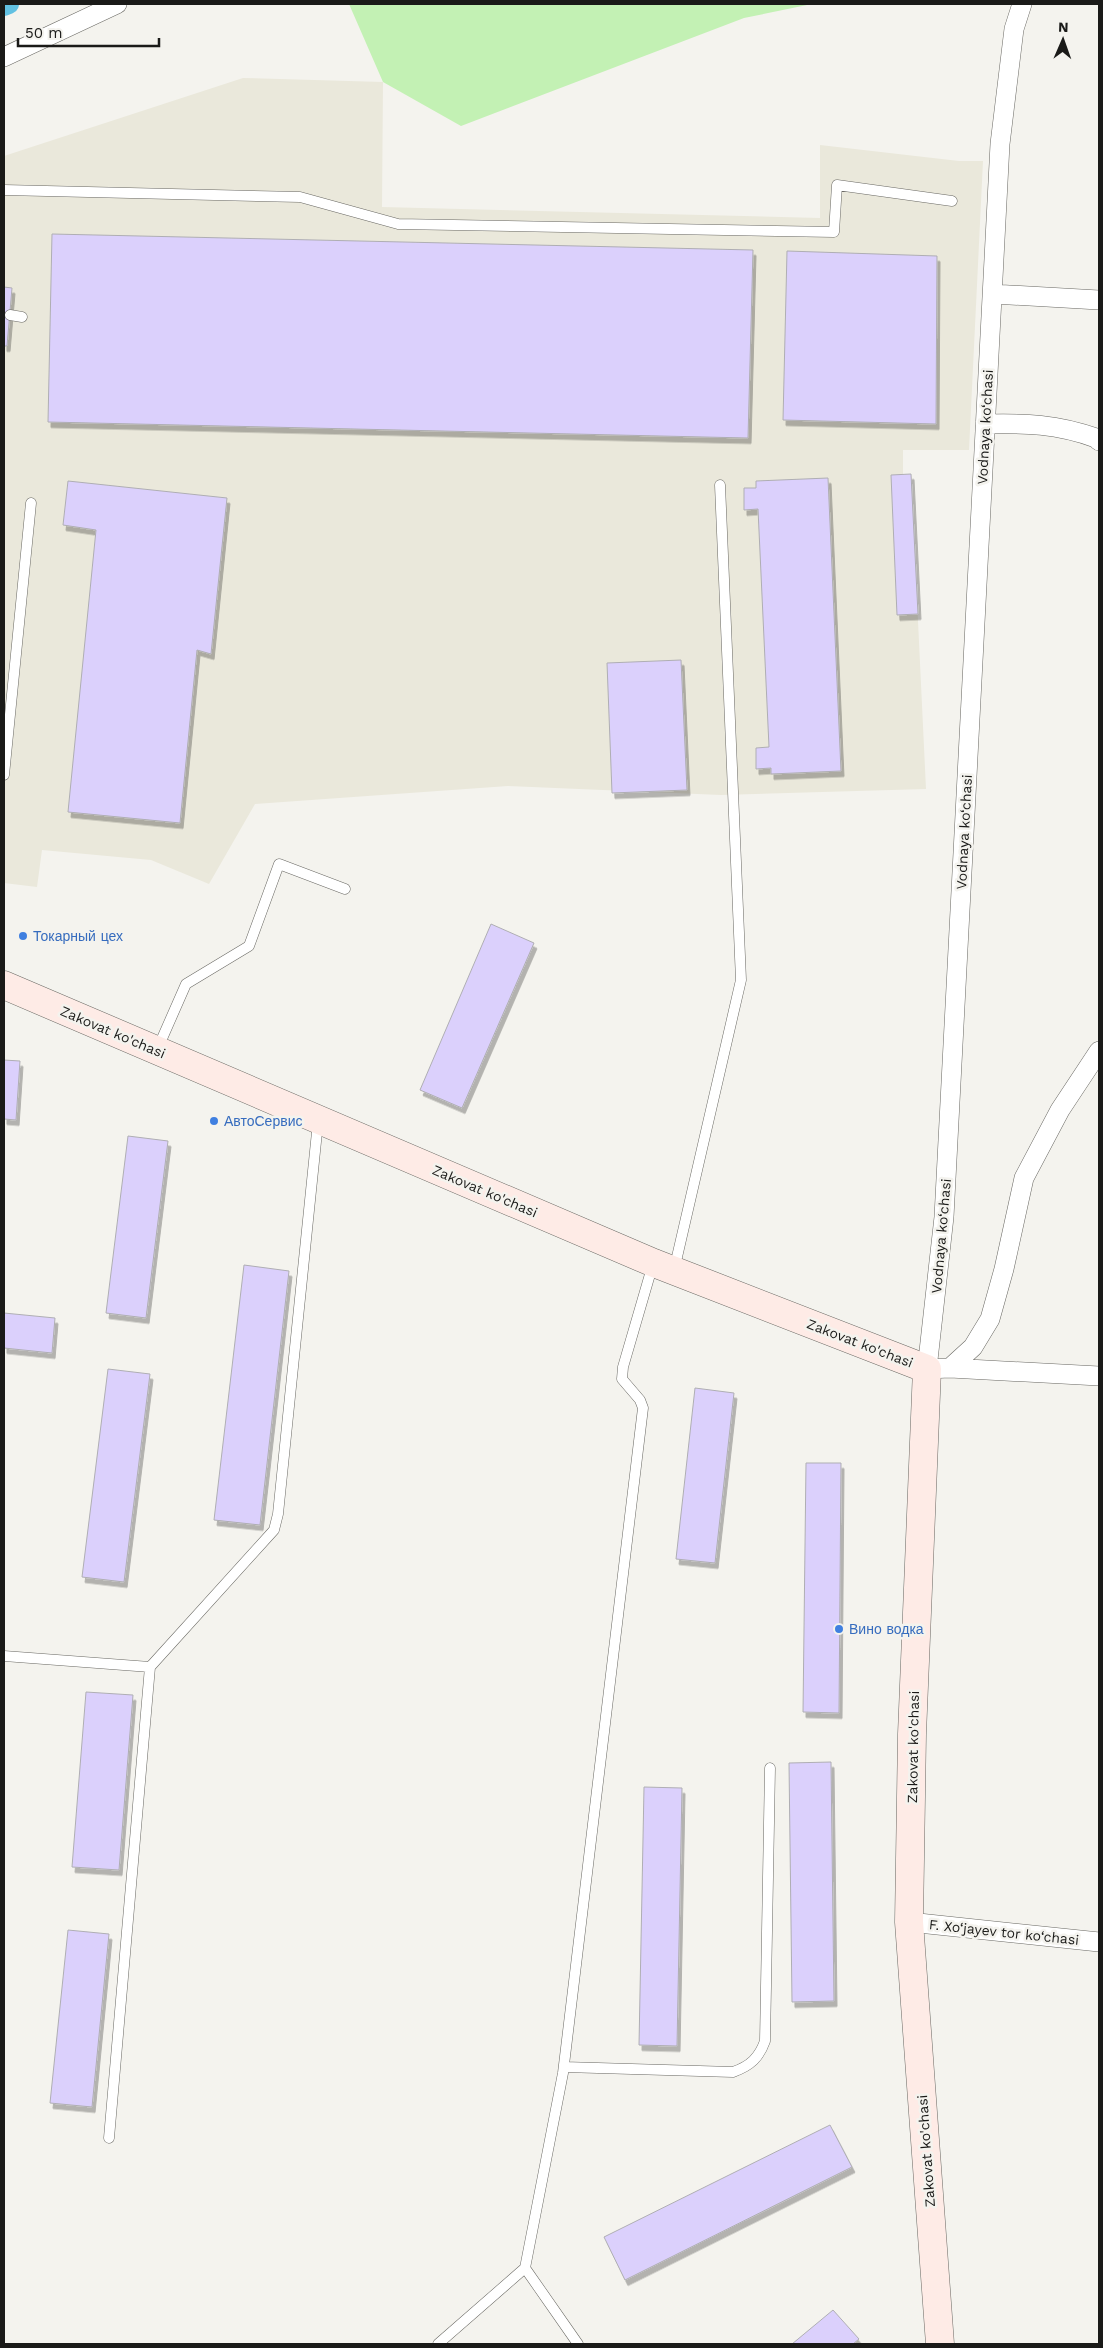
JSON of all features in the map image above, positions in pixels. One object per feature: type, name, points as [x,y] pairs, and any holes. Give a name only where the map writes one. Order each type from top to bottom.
[{"type":"main road","name":"Zakovat ko'chasi","points":[[4,985],[318,1121],[664,1267],[939,1369],[912,1734],[909,1922],[940,2344]]},
{"type":"street","points":[[4,57],[117,4]]},
{"type":"street","name":"Vodnaya ko‘chasi","points":[[939,1369],[944,1217],[978,600],[1000,144],[1014,29],[1022,4]]},
{"type":"street","points":[[992,294],[1099,300]]},
{"type":"street","points":[[985,424],[1027,423],[1068,428],[1096,438],[1099,441]]},
{"type":"street","points":[[939,1369],[973,1347],[990,1319],[1004,1269],[1024,1178],[1060,1110],[1099,1051]]},
{"type":"street","points":[[939,1369],[1099,1376]]},
{"type":"street","name":"F. Xo‘jayev tor ko‘chasi","points":[[909,1922],[1099,1942]]},
{"type":"lane","points":[[4,190],[300,197],[398,224],[834,232],[837,185],[952,201]]},
{"type":"lane","points":[[10,315],[22,317]]},
{"type":"lane","points":[[438,2344],[525,2268],[564,2067],[643,1408],[640,1400],[622,1380],[623,1367],[664,1267],[741,980],[720,485]]},
{"type":"lane","points":[[4,775],[31,503]]},
{"type":"lane","points":[[156,1050],[186,984],[249,946],[278,864],[345,889]]},
{"type":"lane","points":[[109,2138],[150,1667],[274,1530],[278,1514],[318,1121]]},
{"type":"lane","points":[[4,1656],[150,1667]]},
{"type":"lane","points":[[564,2067],[733,2072],[745,2068],[760,2055],[765,2041],[770,1768]]},
{"type":"lane","points":[[525,2268],[578,2344]]},
{"type":"shaded area","points":[[243,78],[383,82],[382,207],[820,218],[820,145],[959,161],[983,161],[969,450],[903,450],[903,475],[911,474],[926,789],[721,795],[508,786],[255,804],[209,884],[151,860],[42,850],[37,887],[4,883],[4,156]]},
{"type":"green space","points":[[349,4],[812,4],[744,18],[461,126],[383,82]]},
{"type":"building","points":[[52,234],[753,250],[748,438],[48,422]]},
{"type":"building","points":[[787,251],[937,256],[936,424],[783,420]]},
{"type":"building","points":[[4,287],[12,288],[7,346],[4,346]]},
{"type":"building","points":[[911,474],[918,614],[897,615],[891,475]]},
{"type":"building","points":[[828,478],[841,771],[771,774],[771,768],[756,769],[756,748],[769,747],[758,509],[744,510],[744,488],[756,488],[756,481]]},
{"type":"building","points":[[68,481],[227,498],[211,654],[197,650],[180,823],[68,812],[96,530],[63,525]]},
{"type":"building","points":[[681,660],[687,790],[612,793],[607,663]]},
{"type":"building","points":[[491,924],[534,943],[462,1108],[420,1090]]},
{"type":"building","points":[[4,1060],[20,1061],[16,1120],[4,1119]]},
{"type":"building","points":[[128,1136],[168,1141],[146,1318],[106,1313]]},
{"type":"building","points":[[244,1265],[289,1271],[260,1525],[214,1520]]},
{"type":"building","points":[[4,1313],[55,1318],[52,1353],[4,1348]]},
{"type":"building","points":[[108,1369],[150,1374],[124,1582],[82,1577]]},
{"type":"building","points":[[695,1388],[734,1393],[715,1563],[676,1559]]},
{"type":"building","points":[[806,1463],[841,1463],[839,1713],[803,1712]]},
{"type":"building","points":[[86,1692],[133,1695],[119,1870],[72,1867]]},
{"type":"building","points":[[831,1762],[834,2001],[792,2002],[789,1763]]},
{"type":"building","points":[[644,1787],[682,1788],[677,2046],[639,2045]]},
{"type":"building","points":[[68,1930],[109,1934],[92,2107],[50,2103]]},
{"type":"building","points":[[830,2125],[852,2167],[625,2280],[604,2237]]},
{"type":"building","points":[[833,2310],[859,2339],[853,2344],[792,2344]]},
{"type":"waterway","points":[[4,6],[9,4]]},
{"type":"place","name":"Токарный цех","points":[[23,936]]},
{"type":"place","name":"АвтоСервис","points":[[214,1121]]},
{"type":"place","name":"Вино водка","points":[[839,1629]]}]
